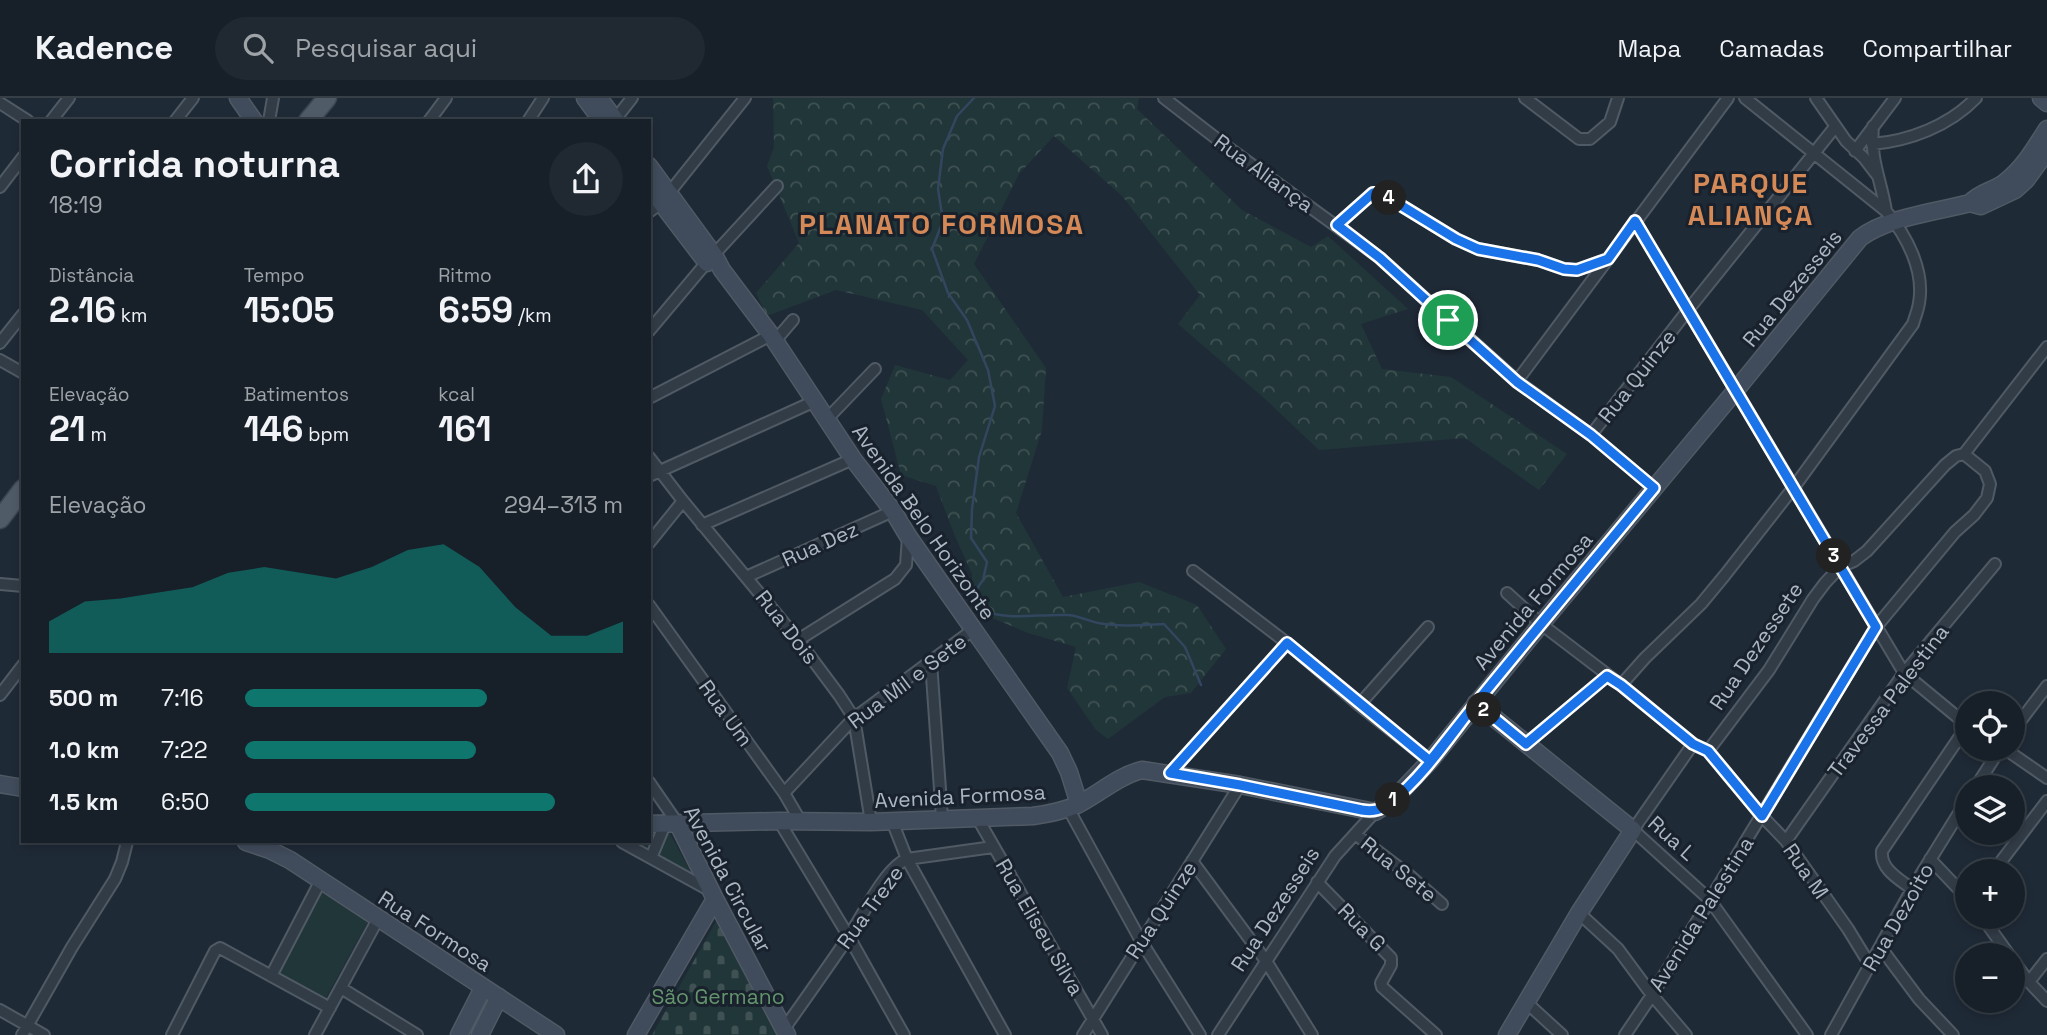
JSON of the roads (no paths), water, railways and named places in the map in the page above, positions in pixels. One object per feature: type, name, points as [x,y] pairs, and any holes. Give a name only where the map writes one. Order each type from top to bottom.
[{"type":"main road","points":[[238,98],[251,119]]},
{"type":"main road","points":[[310,119],[327,98]]},
{"type":"main road","points":[[585,98],[610,119]]},
{"type":"main road","points":[[599,98],[610,119]]},
{"type":"main road","points":[[2041,98],[2047,103]]},
{"type":"main road","points":[[2047,129],[2012,176],[2000,186],[1976,196],[1970,203],[1981,206],[2015,190],[2026,180],[2047,151]]},
{"type":"main road","name":"Avenida Belo Horizonte","points":[[651,173],[660,203],[722,270],[773,338],[853,459],[893,511],[1013,689],[1060,753],[1069,772],[1073,806]]},
{"type":"main road","name":"Rua Dezesseis","points":[[1736,390],[1852,246],[1866,234],[1890,217],[1970,203]]},
{"type":"main road","name":"Avenida Formosa","points":[[664,824],[871,822],[1033,816],[1073,806],[1142,769],[1375,812],[1391,802],[1430,761],[1736,390]]},
{"type":"main road","points":[[0,519],[21,492]]},
{"type":"main road","name":"Rua L","points":[[1476,703],[1633,830]]},
{"type":"main road","name":"Avenida Circular","points":[[664,824],[713,895],[786,1032]]},
{"type":"main road","points":[[1507,1035],[1579,913],[1633,830]]},
{"type":"main road","points":[[252,843],[272,846]]},
{"type":"main road","name":"Rua Formosa","points":[[272,846],[556,1035]]},
{"type":"main road","points":[[636,1035],[713,895]]},
{"type":"main road","points":[[459,1035],[484,988]]},
{"type":"main road","points":[[480,1035],[499,997]]},
{"type":"street","points":[[53,119],[69,98]]},
{"type":"street","points":[[177,119],[193,98]]},
{"type":"street","points":[[269,119],[273,98]]},
{"type":"street","points":[[430,119],[446,98]]},
{"type":"street","points":[[529,119],[543,98]]},
{"type":"street","points":[[612,119],[632,98]]},
{"type":"street","points":[[660,203],[744,98]]},
{"type":"street","name":"Rua Aliança","points":[[1164,98],[1380,258],[1517,382],[1591,435],[1654,488]]},
{"type":"street","points":[[1525,98],[1579,139],[1590,139],[1609,122],[1618,98]]},
{"type":"street","points":[[1517,382],[1728,98]]},
{"type":"street","points":[[1745,98],[1890,217]]},
{"type":"street","points":[[1816,98],[1835,127],[1877,175]]},
{"type":"street","points":[[1855,151],[1895,98]]},
{"type":"street","points":[[1872,144],[1898,141],[1917,134],[1950,119],[1966,109],[1976,98]]},
{"type":"street","points":[[0,103],[25,119]]},
{"type":"street","points":[[1621,685],[1701,604],[1794,487],[1913,324],[1920,302],[1919,272],[1909,247],[1890,217],[1877,175],[1872,144],[1874,126]]},
{"type":"street","name":"Rua Quinze","points":[[1591,435],[1835,127]]},
{"type":"street","points":[[0,187],[21,160]]},
{"type":"street","points":[[651,329],[710,258],[777,186]]},
{"type":"street","points":[[1337,225],[1373,193],[1384,195],[1456,239],[1478,249],[1577,270],[1608,259]]},
{"type":"street","points":[[1635,221],[1904,673],[1955,715]]},
{"type":"street","points":[[0,343],[21,317]]},
{"type":"street","points":[[651,397],[773,338],[793,320]]},
{"type":"street","name":"Rua Dezessete","points":[[1708,751],[1769,670],[1813,599],[1840,567],[1867,551],[1945,465],[1956,456],[1964,454],[2047,347]]},
{"type":"street","points":[[0,360],[21,372]]},
{"type":"street","points":[[827,419],[875,369]]},
{"type":"street","points":[[654,474],[815,401]]},
{"type":"street","name":"Avenida Palestina","points":[[1625,1035],[1876,627],[1987,498],[1990,484],[1985,471],[1964,454]]},
{"type":"street","points":[[702,525],[853,459]]},
{"type":"street","name":"Rua Dois","points":[[654,474],[683,501],[798,640],[854,718],[871,822]]},
{"type":"street","points":[[651,541],[683,501]]},
{"type":"street","name":"Rua Dez","points":[[746,577],[893,511]]},
{"type":"street","points":[[798,640],[895,579],[906,565],[908,536]]},
{"type":"street","name":"Travessa Palestina","points":[[1786,841],[1904,673],[1995,564]]},
{"type":"street","points":[[1193,571],[1287,643],[1430,761]]},
{"type":"street","points":[[0,584],[21,586]]},
{"type":"street","name":"Rua M","points":[[1507,593],[1541,624],[1693,744],[1708,751],[1786,841],[1870,964]]},
{"type":"street","name":"Rua Um","points":[[651,608],[784,793],[801,822]]},
{"type":"street","points":[[1359,705],[1428,627]]},
{"type":"street","name":"Rua Mil e Sete","points":[[784,793],[854,718],[974,629]]},
{"type":"street","points":[[1170,773],[1287,643]]},
{"type":"street","points":[[932,662],[942,818]]},
{"type":"street","points":[[0,695],[21,667]]},
{"type":"street","points":[[1526,744],[1607,676]]},
{"type":"street","points":[[9,682],[21,684]]},
{"type":"street","points":[[2025,715],[2047,686]]},
{"type":"street","points":[[1912,889],[1884,864],[1882,851],[1955,743]]},
{"type":"street","points":[[1633,830],[1693,744]]},
{"type":"street","points":[[2021,761],[2047,778]]},
{"type":"street","name":"Rua Quinze","points":[[1083,1035],[1240,785]]},
{"type":"street","name":"Avenida Circular","points":[[651,788],[664,824]]},
{"type":"street","points":[[2003,859],[2047,801]]},
{"type":"street","points":[[1073,806],[1141,941],[1200,1035]]},
{"type":"street","name":"Rua Dezesseis","points":[[1218,1035],[1335,856],[1375,812]]},
{"type":"street","name":"Rua Eliseu Silva","points":[[978,819],[1102,1035]]},
{"type":"street","name":"Rua Dezoito","points":[[1831,1035],[1912,889],[1955,819]]},
{"type":"street","points":[[779,821],[904,1035]]},
{"type":"street","points":[[892,821],[907,859],[1004,1035]]},
{"type":"street","points":[[651,858],[664,824]]},
{"type":"street","name":"Rua L","points":[[1633,830],[1709,899],[1807,1035]]},
{"type":"street","name":"Rua Sete","points":[[1355,834],[1443,904]]},
{"type":"street","points":[[25,1030],[119,871],[127,843]]},
{"type":"street","points":[[624,843],[713,895]]},
{"type":"street","name":"Rua Treze","points":[[786,1032],[888,874],[899,863],[907,859],[993,847]]},
{"type":"street","points":[[1930,859],[1955,885]]},
{"type":"street","points":[[1192,861],[1266,961],[1312,1035]]},
{"type":"street","points":[[271,976],[321,880]]},
{"type":"street","name":"Rua G","points":[[1317,882],[1391,958],[1382,987],[1436,1035]]},
{"type":"street","points":[[1579,913],[1618,949],[1686,1035]]},
{"type":"street","points":[[315,1035],[379,919]]},
{"type":"street","points":[[172,1035],[219,948],[330,1008]]},
{"type":"street","points":[[1881,948],[1919,999],[1953,1035]]},
{"type":"street","points":[[2029,982],[2047,959]]},
{"type":"street","points":[[2025,976],[2047,1001]]},
{"type":"street","points":[[341,988],[417,1035]]},
{"type":"street","points":[[1527,1003],[1562,1035]]},
{"type":"street","points":[[0,1010],[25,1030],[44,1035]]},
{"type":"waterway","points":[[974,98],[957,116],[943,149],[938,189],[943,221],[932,249],[948,293],[967,320],[988,370],[995,406],[979,457],[972,509],[971,538],[987,562],[983,580],[972,596],[980,610],[1002,615],[1067,615],[1106,624],[1164,624],[1185,647],[1201,685]]},
{"type":"district","name":"PARQUE ALIANÇA","points":[[1751,199]]},
{"type":"district","name":"PLANATO FORMOSA","points":[[942,224]]},
{"type":"park label","name":"São Germano","points":[[718,996]]}]
